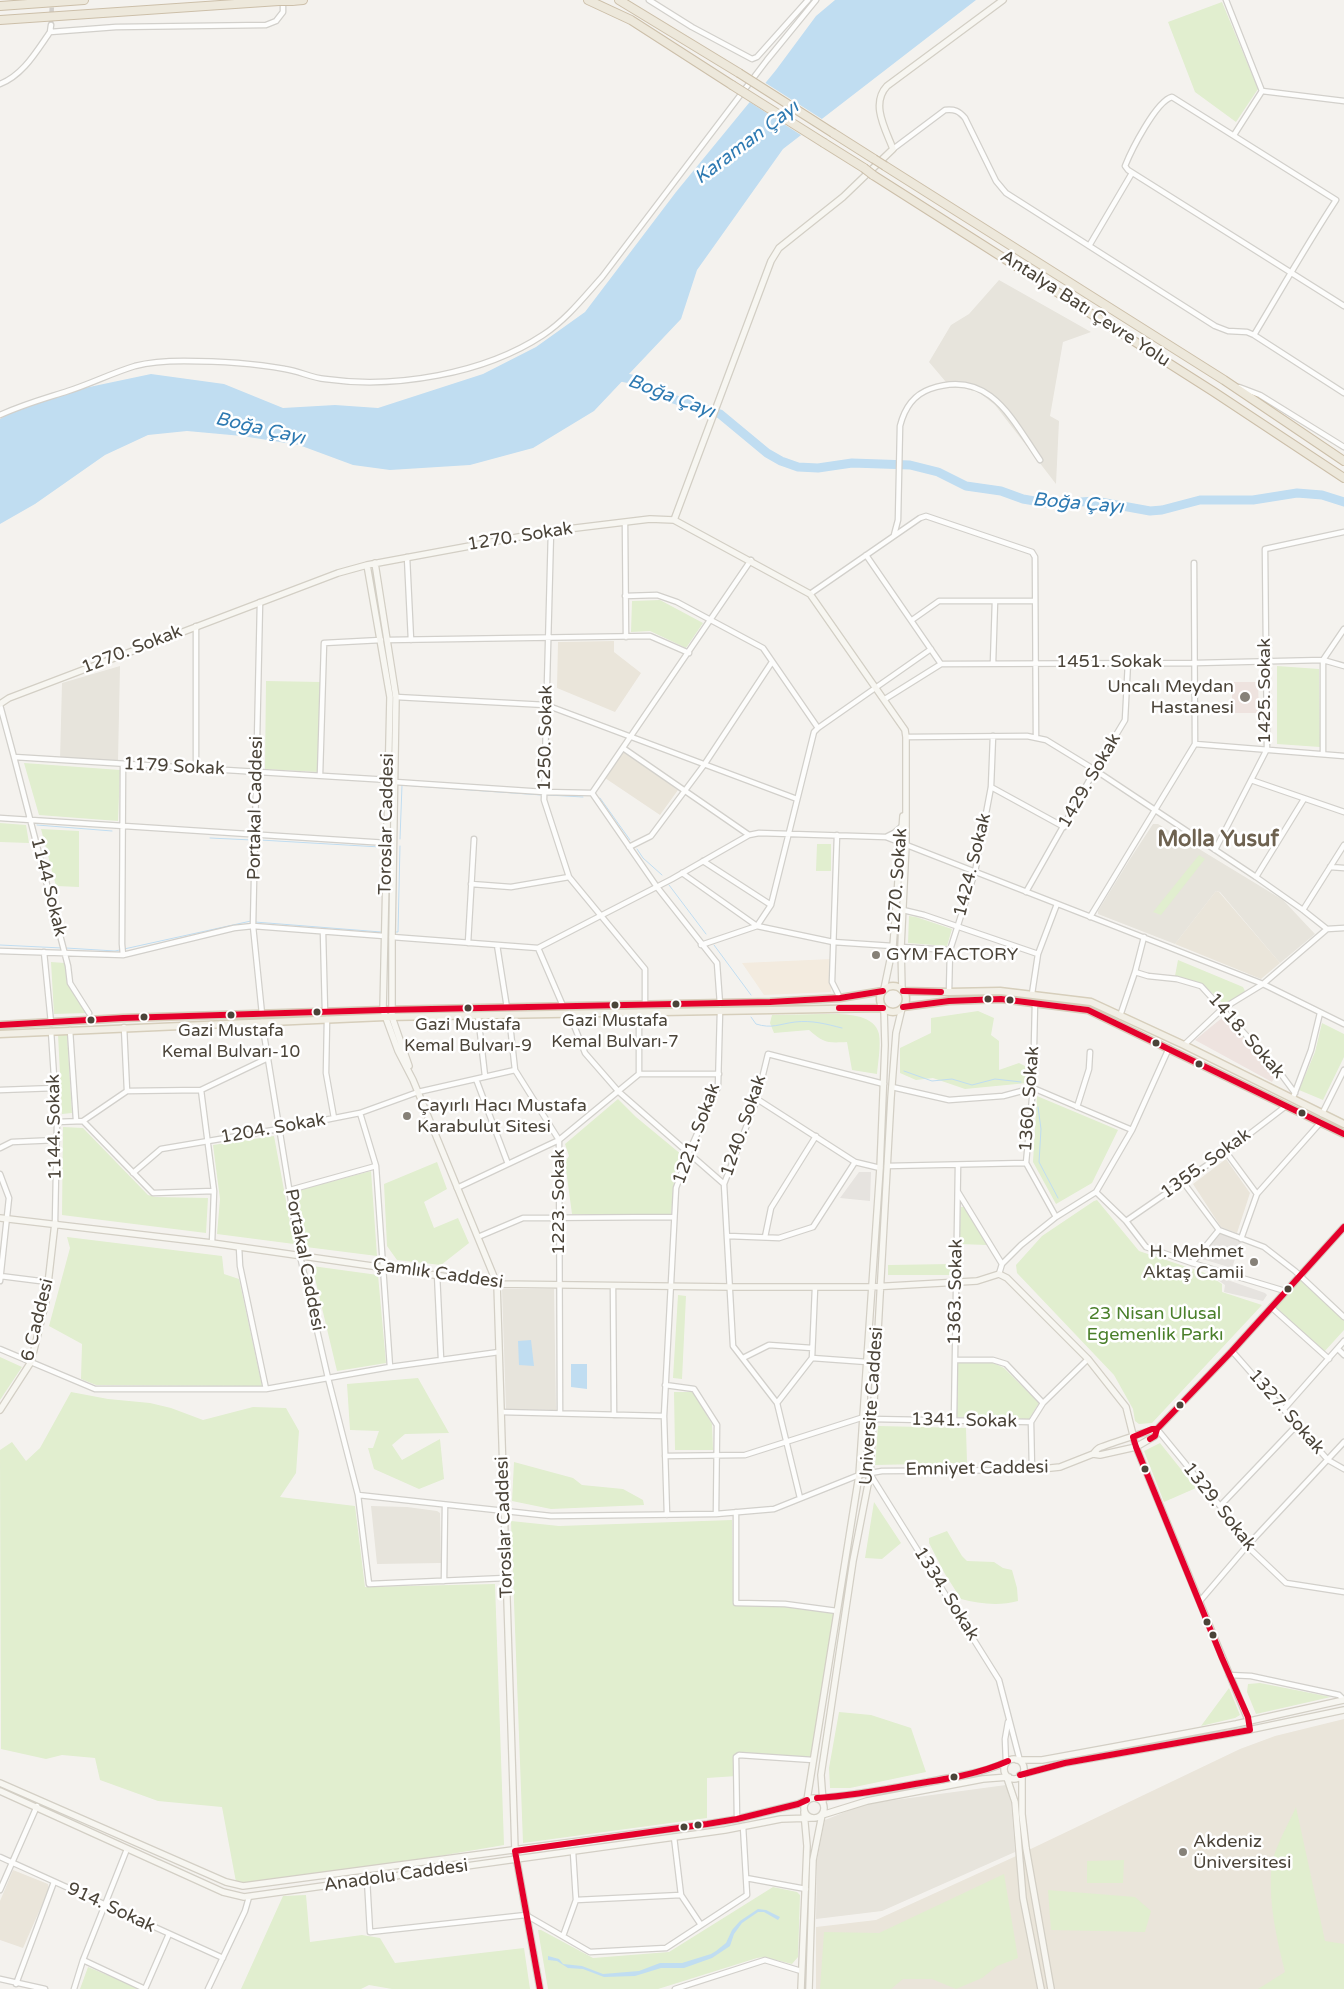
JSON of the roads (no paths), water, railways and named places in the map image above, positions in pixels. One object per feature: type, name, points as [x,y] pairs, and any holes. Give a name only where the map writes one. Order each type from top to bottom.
[{"type":"highway","points":[[0,6],[84,0]]},
{"type":"highway","points":[[0,20],[303,0]]},
{"type":"highway","name":"Antalya Batı Çevre Yolu","points":[[588,0],[630,20],[1214,392],[1344,478]]},
{"type":"highway","points":[[619,0],[739,73],[1224,380],[1344,461]]},
{"type":"main road","points":[[0,1025],[123,1018],[326,1012],[478,1016],[563,1006],[720,1004],[840,998],[883,990],[891,986],[902,990],[949,992],[1000,991],[1091,1002],[1294,1096],[1322,1114],[1344,1124]]},
{"type":"main road","points":[[883,990],[880,997],[884,1008]]},
{"type":"main road","points":[[902,990],[906,999],[903,1007]]},
{"type":"main road","points":[[0,1034],[327,1019],[388,1013],[508,1011],[569,1013],[884,1008],[892,1012],[903,1007],[949,1001],[1001,999],[1088,1010],[1344,1134]]},
{"type":"street","points":[[649,0],[692,27],[752,59],[757,57],[808,0]]},
{"type":"street","points":[[0,415],[33,400],[68,391],[137,365],[159,362],[193,361],[253,364],[287,369],[323,379],[345,381],[414,380],[447,375],[518,349],[544,334],[574,307],[602,277],[789,31],[816,0]]},
{"type":"street","points":[[893,149],[880,114],[878,103],[881,92],[886,86],[1003,0]]},
{"type":"street","points":[[1226,0],[1262,91]]},
{"type":"street","points":[[50,32],[116,27],[266,25],[276,21],[284,12],[285,1]]},
{"type":"street","points":[[0,84],[20,72],[50,32],[51,25]]},
{"type":"street","points":[[1262,91],[1344,101]]},
{"type":"street","points":[[1234,135],[1262,91]]},
{"type":"street","points":[[1254,335],[1291,274],[1336,200],[1172,97],[1166,98],[1155,112],[1125,166],[1291,274],[1344,306]]},
{"type":"street","points":[[674,520],[716,405],[772,261],[779,248],[843,197],[893,149],[945,110],[953,109],[959,111],[965,118],[996,181],[1006,193],[1215,326],[1228,331],[1247,332],[1254,335],[1344,393]]},
{"type":"street","points":[[1089,246],[1132,172]]},
{"type":"street","points":[[1224,380],[1260,395],[1344,446]]},
{"type":"street","points":[[893,536],[898,520],[900,426],[902,415],[909,405],[926,390],[939,386],[963,384],[975,387],[995,399],[1008,413],[1040,460]]},
{"type":"street","points":[[810,594],[893,536],[926,516],[1032,552],[1035,558],[1036,738]]},
{"type":"street","name":"1270. Sokak","points":[[0,704],[8,698],[196,626],[338,573],[367,565],[551,531],[650,519],[674,520],[752,560],[810,594],[905,730],[906,802],[903,844],[893,946],[883,990]]},
{"type":"street","points":[[625,523],[626,637]]},
{"type":"street","name":"1250. Sokak","points":[[551,531],[544,800],[569,877],[645,969],[645,1004]]},
{"type":"street","name":"1425. Sokak","points":[[1214,850],[1267,749],[1265,549],[1344,532]]},
{"type":"street","points":[[866,555],[941,664],[885,700]]},
{"type":"street","points":[[407,557],[411,640]]},
{"type":"street","points":[[720,1004],[718,963],[701,945],[657,887],[592,793],[752,560]]},
{"type":"street","name":"Toroslar Caddesi","points":[[375,563],[393,697],[392,937],[388,1013]]},
{"type":"street","points":[[1090,917],[1195,744],[1194,563]]},
{"type":"street","name":"Toroslar Caddesi","points":[[367,565],[370,590],[384,640]]},
{"type":"street","points":[[625,596],[657,595],[677,602],[712,619],[763,648],[818,728]]},
{"type":"street","name":"Portakal Caddesi","points":[[260,602],[253,926],[262,1014]]},
{"type":"street","points":[[912,620],[939,602],[1035,602]]},
{"type":"street","points":[[993,663],[995,602]]},
{"type":"street","points":[[196,626],[196,768]]},
{"type":"street","points":[[1324,754],[1323,660],[1344,629]]},
{"type":"street","points":[[320,775],[324,643],[384,640],[650,636],[689,653]]},
{"type":"street","points":[[701,945],[757,926],[771,905],[814,732],[932,649]]},
{"type":"street","name":"1451. Sokak","points":[[941,664],[1036,662],[1196,663],[1323,660],[1344,666]]},
{"type":"street","points":[[629,847],[651,836],[686,791],[772,662]]},
{"type":"street","name":"1429. Sokak","points":[[1026,892],[1125,720],[1128,662]]},
{"type":"street","points":[[393,697],[546,705],[797,799]]},
{"type":"street","points":[[0,704],[14,757]]},
{"type":"street","name":"1424. Sokak","points":[[949,992],[950,950],[975,872],[992,787],[993,736]]},
{"type":"street","points":[[906,737],[1026,736],[1046,740],[1095,770],[1256,877],[1327,929]]},
{"type":"street","points":[[1195,744],[1344,756]]},
{"type":"street","points":[[623,748],[750,835]]},
{"type":"street","name":"1179 Sokak","points":[[14,757],[123,765],[320,775],[544,792],[592,793]]},
{"type":"street","name":"1144 Sokak","points":[[14,757],[68,966],[70,983],[89,1013]]},
{"type":"street","points":[[123,765],[122,944],[124,955]]},
{"type":"street","points":[[1251,780],[1344,812]]},
{"type":"street","name":"Toroslar Caddesi","points":[[392,781],[387,843],[384,936],[388,1013],[398,1051],[418,1092],[497,1284],[515,1851],[540,1989]]},
{"type":"street","points":[[992,787],[1064,827]]},
{"type":"street","points":[[1256,877],[1304,799]]},
{"type":"street","name":"1270. Sokak","points":[[902,990],[903,844],[901,827],[906,802]]},
{"type":"street","points":[[0,818],[387,843]]},
{"type":"street","points":[[886,837],[901,827]]},
{"type":"street","points":[[0,951],[44,952],[63,949],[124,955],[234,928],[253,926],[538,948],[657,887],[750,835],[759,833],[886,837],[1263,984],[1344,1024]]},
{"type":"street","points":[[837,835],[832,982],[840,998]]},
{"type":"street","points":[[468,943],[474,840]]},
{"type":"street","points":[[1303,910],[1344,844]]},
{"type":"street","points":[[703,861],[771,905]]},
{"type":"street","points":[[1330,868],[1344,868]]},
{"type":"street","points":[[682,873],[757,926],[833,942],[893,946]]},
{"type":"street","points":[[471,884],[511,887],[569,877]]},
{"type":"street","points":[[1032,994],[1038,954],[1057,904]]},
{"type":"street","points":[[903,910],[924,915],[1038,954]]},
{"type":"street","points":[[1184,1045],[1222,1009],[1263,984],[1327,929],[1344,928]]},
{"type":"street","points":[[324,932],[326,1012]]},
{"type":"street","points":[[1120,1016],[1135,972],[1144,937]]},
{"type":"street","name":"1223. Sokak","points":[[497,945],[515,1070],[559,1140],[560,1412]]},
{"type":"street","points":[[902,947],[950,950]]},
{"type":"street","points":[[538,948],[563,1006]]},
{"type":"street","points":[[44,952],[52,1023]]},
{"type":"street","name":"1418. Sokak","points":[[1135,972],[1201,986],[1278,1070],[1294,1096]]},
{"type":"street","name":"1360. Sokak","points":[[1035,1003],[1033,1088],[1026,1163],[1056,1217]]},
{"type":"street","name":"Universite Caddesi","points":[[821,1799],[821,1775],[853,1561],[870,1474],[879,1286],[892,1087],[896,1033],[903,1007]]},
{"type":"street","name":"Universite Caddesi","points":[[807,1800],[859,1475],[880,1168],[884,1084],[884,1008]]},
{"type":"street","name":"1221. Sokak","points":[[667,1515],[664,1416],[676,1188],[689,1152],[718,1088],[720,1011]]},
{"type":"street","points":[[639,1012],[639,1074]]},
{"type":"street","points":[[569,1013],[585,1053],[619,1092],[724,1184]]},
{"type":"street","points":[[1294,1096],[1311,1050],[1320,1013]]},
{"type":"street","points":[[478,1016],[485,1076]]},
{"type":"street","points":[[327,1019],[326,1073],[334,1118]]},
{"type":"street","name":"Portakal Caddesi","points":[[262,1022],[300,1256],[328,1378],[358,1495],[369,1584],[444,1581]]},
{"type":"street","points":[[124,1027],[127,1091]]},
{"type":"street","points":[[70,1030],[76,1120]]},
{"type":"street","name":"1144. Sokak","points":[[51,1031],[57,1122],[55,1223]]},
{"type":"street","points":[[1169,1048],[1132,1130],[1096,1192],[1056,1217],[1021,1245],[1002,1264],[999,1274],[1006,1278],[1088,1359],[1126,1407],[1136,1447],[1200,1600],[1250,1730]]},
{"type":"street","points":[[1077,1107],[1089,1069],[1090,1052]]},
{"type":"street","name":"1240. Sokak","points":[[778,1403],[733,1346],[724,1184],[756,1099],[768,1054],[884,1084]]},
{"type":"street","points":[[83,1121],[127,1091],[201,1090],[268,1058]]},
{"type":"street","name":"1204. Sokak","points":[[133,1173],[161,1149],[280,1129],[360,1113],[418,1092],[515,1070]]},
{"type":"street","points":[[1322,1114],[1344,1070]]},
{"type":"street","points":[[457,1188],[559,1140],[639,1074],[718,1074]]},
{"type":"street","points":[[476,1080],[508,1164]]},
{"type":"street","points":[[892,1087],[949,1100],[1003,1096],[1033,1088],[1132,1130]]},
{"type":"street","points":[[0,1090],[56,1088]]},
{"type":"street","points":[[201,1090],[214,1191],[212,1243]]},
{"type":"street","points":[[756,1099],[855,1162],[880,1168]]},
{"type":"street","name":"1355. Sokak","points":[[1126,1221],[1226,1152],[1286,1106]]},
{"type":"street","points":[[360,1113],[376,1166],[390,1367]]},
{"type":"street","points":[[57,1122],[83,1121],[153,1193],[214,1191]]},
{"type":"street","points":[[1240,1239],[1256,1194],[1321,1122]]},
{"type":"street","points":[[765,1237],[771,1208],[816,1136]]},
{"type":"street","points":[[0,1148],[12,1142],[57,1140]]},
{"type":"street","points":[[1226,1152],[1256,1194]]},
{"type":"street","points":[[728,1236],[779,1238],[813,1226],[855,1162]]},
{"type":"street","points":[[887,1166],[1026,1163]]},
{"type":"street","name":"1363. Sokak","points":[[954,1420],[958,1165]]},
{"type":"street","points":[[290,1190],[376,1166]]},
{"type":"street","points":[[0,1174],[9,1198],[3,1218],[0,1278],[48,1282]]},
{"type":"street","points":[[1183,1182],[1218,1230],[1264,1247],[1300,1276],[1344,1317]]},
{"type":"street","points":[[957,1191],[1002,1264]]},
{"type":"street","points":[[1096,1192],[1126,1221],[1146,1248],[1285,1291]]},
{"type":"street","points":[[478,1237],[523,1218],[674,1217]]},
{"type":"street","name":"Çamlık Caddesi","points":[[3,1218],[212,1243],[497,1284],[731,1288],[871,1287],[977,1280],[999,1274]]},
{"type":"street","name":"6 Caddesi","points":[[0,1410],[31,1362],[46,1302],[55,1223]]},
{"type":"street","name":"Emniyet Caddesi","points":[[358,1495],[551,1516],[716,1514],[767,1510],[859,1475],[882,1472],[1032,1470],[1060,1467],[1093,1454],[1100,1455],[1136,1447],[1155,1436],[1157,1429],[1232,1351],[1344,1227]]},
{"type":"street","points":[[1192,1263],[1218,1230]]},
{"type":"street","points":[[238,1247],[240,1266],[266,1389]]},
{"type":"street","points":[[437,1274],[440,1359]]},
{"type":"street","points":[[613,1286],[614,1415]]},
{"type":"street","points":[[800,1498],[778,1403],[812,1358],[815,1288]]},
{"type":"street","points":[[1271,1307],[1329,1359]]},
{"type":"street","points":[[1284,1409],[1344,1341]]},
{"type":"street","points":[[743,1358],[769,1344],[812,1348]]},
{"type":"street","points":[[0,1349],[95,1389],[266,1389],[440,1359],[499,1352]]},
{"type":"street","points":[[1338,1349],[1344,1355]]},
{"type":"street","name":"1327. Sokak","points":[[1232,1351],[1328,1460],[1344,1469]]},
{"type":"street","points":[[812,1358],[868,1362]]},
{"type":"street","name":"1341. Sokak","points":[[872,1419],[1031,1422],[1043,1403],[1088,1359]]},
{"type":"street","points":[[955,1360],[993,1360],[1006,1364],[1043,1403]]},
{"type":"street","points":[[665,1384],[694,1389],[717,1424],[716,1514]]},
{"type":"street","points":[[501,1412],[664,1416]]},
{"type":"street","points":[[665,1456],[745,1455],[787,1440],[864,1417]]},
{"type":"street","points":[[1031,1422],[1032,1470]]},
{"type":"street","points":[[1131,1424],[1137,1429],[1147,1431]]},
{"type":"street","points":[[1220,1506],[1298,1424]]},
{"type":"street","points":[[1093,1454],[1099,1448],[1157,1429]]},
{"type":"street","name":"1329. Sokak","points":[[1157,1429],[1220,1506],[1247,1546],[1286,1583],[1344,1592]]},
{"type":"street","points":[[1200,1600],[1247,1546],[1344,1442]]},
{"type":"street","name":"1334. Sokak","points":[[870,1474],[999,1680],[1019,1760]]},
{"type":"street","points":[[445,1505],[444,1581],[506,1578]]},
{"type":"street","points":[[736,1512],[736,1603],[784,1604],[837,1611]]},
{"type":"street","points":[[1229,1675],[1251,1676],[1339,1695],[1344,1700]]},
{"type":"street","points":[[801,1989],[806,1889],[804,1806],[807,1800],[855,1795],[971,1773],[1007,1762],[1042,1760],[1248,1722],[1344,1700]]},
{"type":"street","points":[[805,1815],[812,1818],[866,1801],[983,1779],[1008,1776],[1015,1778],[1022,1774],[1065,1763],[1250,1730],[1344,1710]]},
{"type":"street","name":"1334. Sokak","points":[[1007,1762],[1005,1739],[1008,1721]]},
{"type":"street","points":[[737,1819],[736,1758],[739,1755],[813,1760]]},
{"type":"street","points":[[1019,1760],[1023,1767],[1022,1814],[1026,1848],[1051,1989]]},
{"type":"street","points":[[1007,1762],[1004,1769],[1008,1776],[1015,1802],[1023,1898],[1041,1989]]},
{"type":"street","name":"Anadolu Caddesi","points":[[0,1783],[234,1886],[256,1886],[737,1819],[798,1804],[807,1800]]},
{"type":"street","name":"Anadolu Caddesi","points":[[0,1791],[223,1892],[249,1897],[367,1879],[573,1852],[805,1815]]},
{"type":"street","points":[[809,1989],[813,1860],[824,1808],[821,1799]]},
{"type":"street","points":[[0,1890],[39,1800]]},
{"type":"street","points":[[367,1879],[370,1932],[526,1915],[590,1952],[666,1948],[747,1895],[743,1826]]},
{"type":"street","points":[[674,1837],[681,1895],[701,1925]]},
{"type":"street","points":[[74,1989],[127,1849]]},
{"type":"street","points":[[563,1936],[576,1900],[573,1852]]},
{"type":"street","name":"914. Sokak","points":[[0,1856],[105,1906],[223,1958]]},
{"type":"street","points":[[746,1878],[806,1889]]},
{"type":"street","points":[[16,1984],[54,1882]]},
{"type":"street","points":[[576,1900],[681,1895]]},
{"type":"street","points":[[208,1989],[245,1911],[249,1897]]},
{"type":"street","points":[[84,1960],[145,1989],[169,1934]]},
{"type":"street","points":[[675,1989],[689,1987],[764,1960],[801,1971]]},
{"type":"street","points":[[0,1979],[45,1989]]},
{"type":"water","name":"Karaman Çayı","points":[[835,0],[976,0],[783,149],[697,270],[681,319],[594,411],[533,448],[470,465],[390,470],[353,465],[299,445],[242,436],[187,431],[148,435],[105,455],[35,504],[0,524],[0,419],[50,397],[151,374],[224,384],[283,408],[335,405],[378,408],[483,374],[536,347],[585,312],[676,192],[776,70],[816,16]]},
{"type":"water","points":[[531,1340],[534,1366],[519,1365],[518,1341]]},
{"type":"water","points":[[571,1364],[587,1364],[587,1389],[571,1387]]},
{"type":"water","points":[[758,1909],[766,1910],[780,1917],[778,1920],[764,1912],[758,1912],[742,1923],[734,1934],[730,1946],[712,1958],[684,1968],[661,1968],[635,1976],[604,1977],[583,1969],[568,1968],[557,1961],[548,1960],[548,1956],[559,1959],[563,1964],[582,1966],[603,1974],[639,1971],[660,1963],[682,1963],[716,1951],[726,1943],[732,1930],[740,1921]]},
{"type":"waterway","name":"Boğa Çayı","points":[[616,376],[631,379],[664,396],[720,414],[767,453],[781,461],[798,467],[818,468],[852,463],[910,465],[938,472],[966,486],[1001,491],[1023,499],[1052,504],[1095,501],[1150,511],[1162,510],[1200,500],[1253,500],[1297,493],[1322,495],[1344,502]]},
{"type":"waterway","points":[[400,839],[402,785],[541,795]]},
{"type":"waterway","points":[[548,795],[583,797]]},
{"type":"waterway","points":[[600,798],[630,840]]},
{"type":"waterway","points":[[37,825],[112,831]]},
{"type":"waterway","points":[[210,838],[252,840]]},
{"type":"waterway","points":[[260,840],[380,847]]},
{"type":"waterway","points":[[394,932],[398,932],[400,846]]},
{"type":"waterway","points":[[637,849],[643,858],[662,875]]},
{"type":"waterway","points":[[669,885],[706,934]]},
{"type":"waterway","points":[[66,948],[115,951],[251,921]]},
{"type":"waterway","points":[[255,922],[381,932]]},
{"type":"waterway","points":[[0,945],[62,948]]},
{"type":"waterway","points":[[714,945],[751,995]]},
{"type":"waterway","points":[[751,1017],[756,1024],[767,1026],[807,1022],[842,1028]]},
{"type":"waterway","points":[[904,1071],[932,1081],[952,1079],[972,1085],[995,1079],[1021,1082]]},
{"type":"waterway","points":[[1038,1107],[1041,1129],[1039,1162],[1058,1198]]},
{"type":"tunnel","points":[[51,25],[52,2]]},
{"type":"place","name":"Uncalı Meydan Hastanesi","points":[[1245,697]]},
{"type":"place","name":"GYM FACTORY","points":[[876,955]]},
{"type":"place","name":"Gazi Mustafa Kemal Bulvarı-7","points":[[615,1005]]},
{"type":"place","name":"Gazi Mustafa Kemal Bulvarı-9","points":[[468,1008]]},
{"type":"place","name":"Gazi Mustafa Kemal Bulvarı-10","points":[[231,1015]]},
{"type":"place","name":"Çayırlı Hacı Mustafa Karabulut Sitesi","points":[[407,1116]]},
{"type":"place","name":"H. Mehmet Aktaş Camii","points":[[1254,1262]]},
{"type":"place","name":"Akdeniz Üniversitesi","points":[[1183,1852]]},
{"type":"district","name":"Molla Yusuf","points":[[1218,840]]},
{"type":"park label","name":"23 Nisan Ulusal Egemenlik Parkı","points":[[1155,1324]]}]
